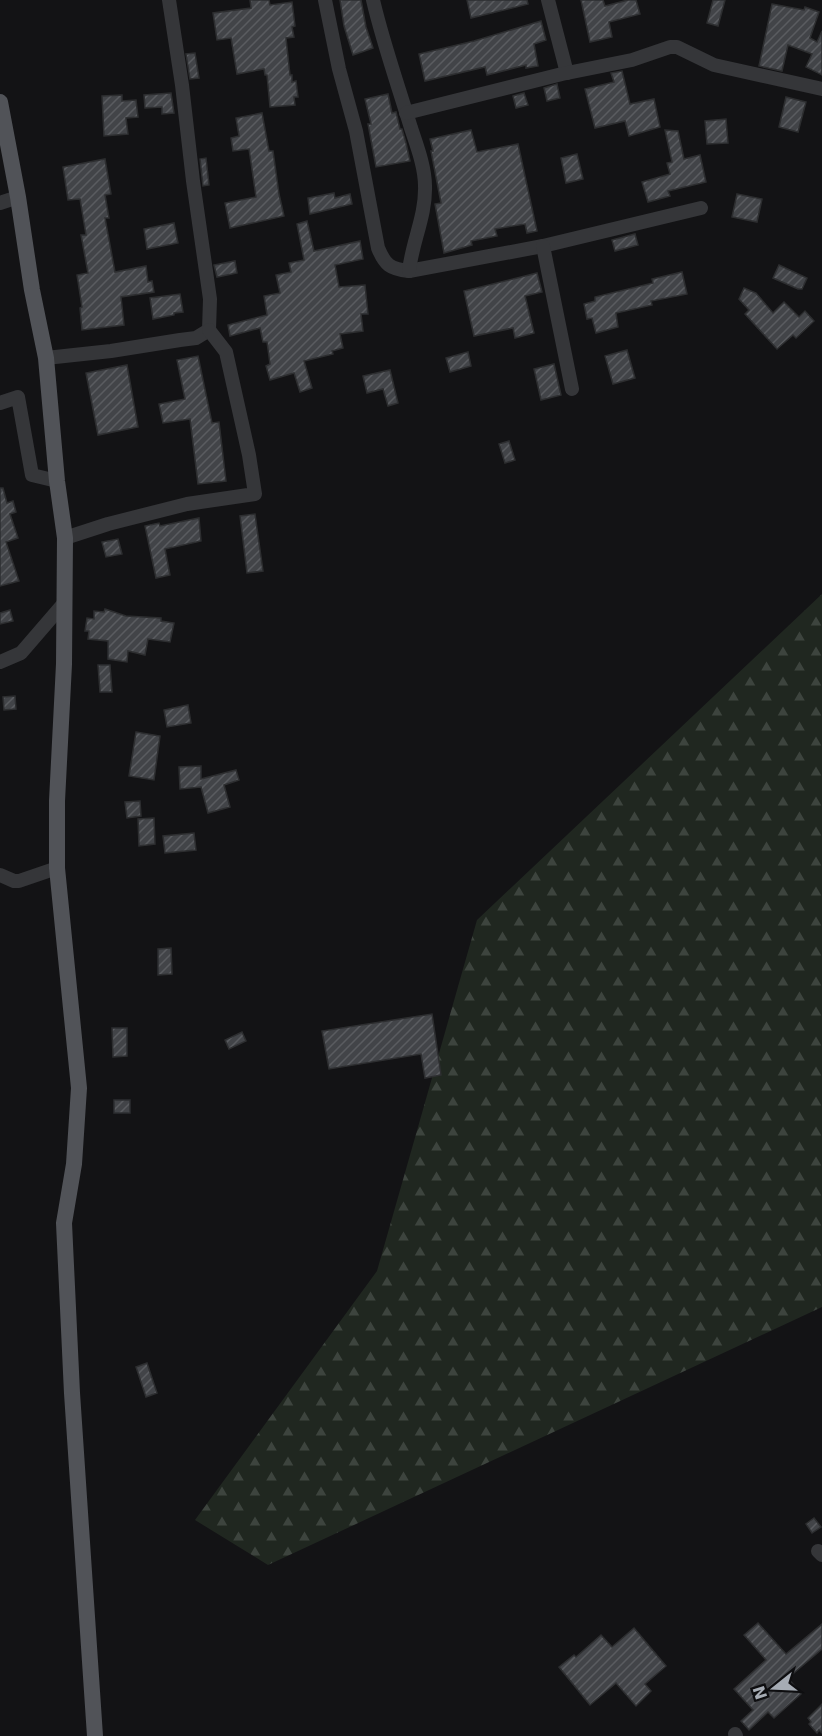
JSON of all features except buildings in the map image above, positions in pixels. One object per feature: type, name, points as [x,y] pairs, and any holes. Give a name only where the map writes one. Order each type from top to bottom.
[{"type":"main road","points":[[0,102],[32,291],[46,358],[57,481],[65,538],[66,603],[57,801],[57,868],[79,1088],[74,1164],[64,1223],[72,1394],[95,1736]]},
{"type":"street","points":[[65,538],[108,524],[187,504],[255,494],[249,454],[226,352],[209,330],[210,299],[169,0]]},
{"type":"street","points":[[325,0],[339,69],[356,131],[378,248],[383,260],[394,269],[409,271],[543,246],[701,208]]},
{"type":"street","points":[[373,0],[382,37],[420,158],[425,184],[423,214],[410,258],[409,271]]},
{"type":"street","points":[[548,0],[567,73]]},
{"type":"street","points":[[406,113],[567,73],[632,60],[670,47],[677,47],[714,65],[822,89]]},
{"type":"street","points":[[0,203],[18,198]]},
{"type":"street","points":[[543,246],[572,389]]},
{"type":"street","points":[[46,358],[196,338],[209,330]]},
{"type":"street","points":[[0,403],[18,397],[32,475],[57,481]]},
{"type":"street","points":[[0,662],[21,653],[66,603]]},
{"type":"street","points":[[0,649],[15,655]]},
{"type":"street","points":[[0,875],[19,881],[57,868]]},
{"type":"green space","points":[[822,594],[822,1307],[268,1565],[195,1520],[377,1271],[477,920]]}]
